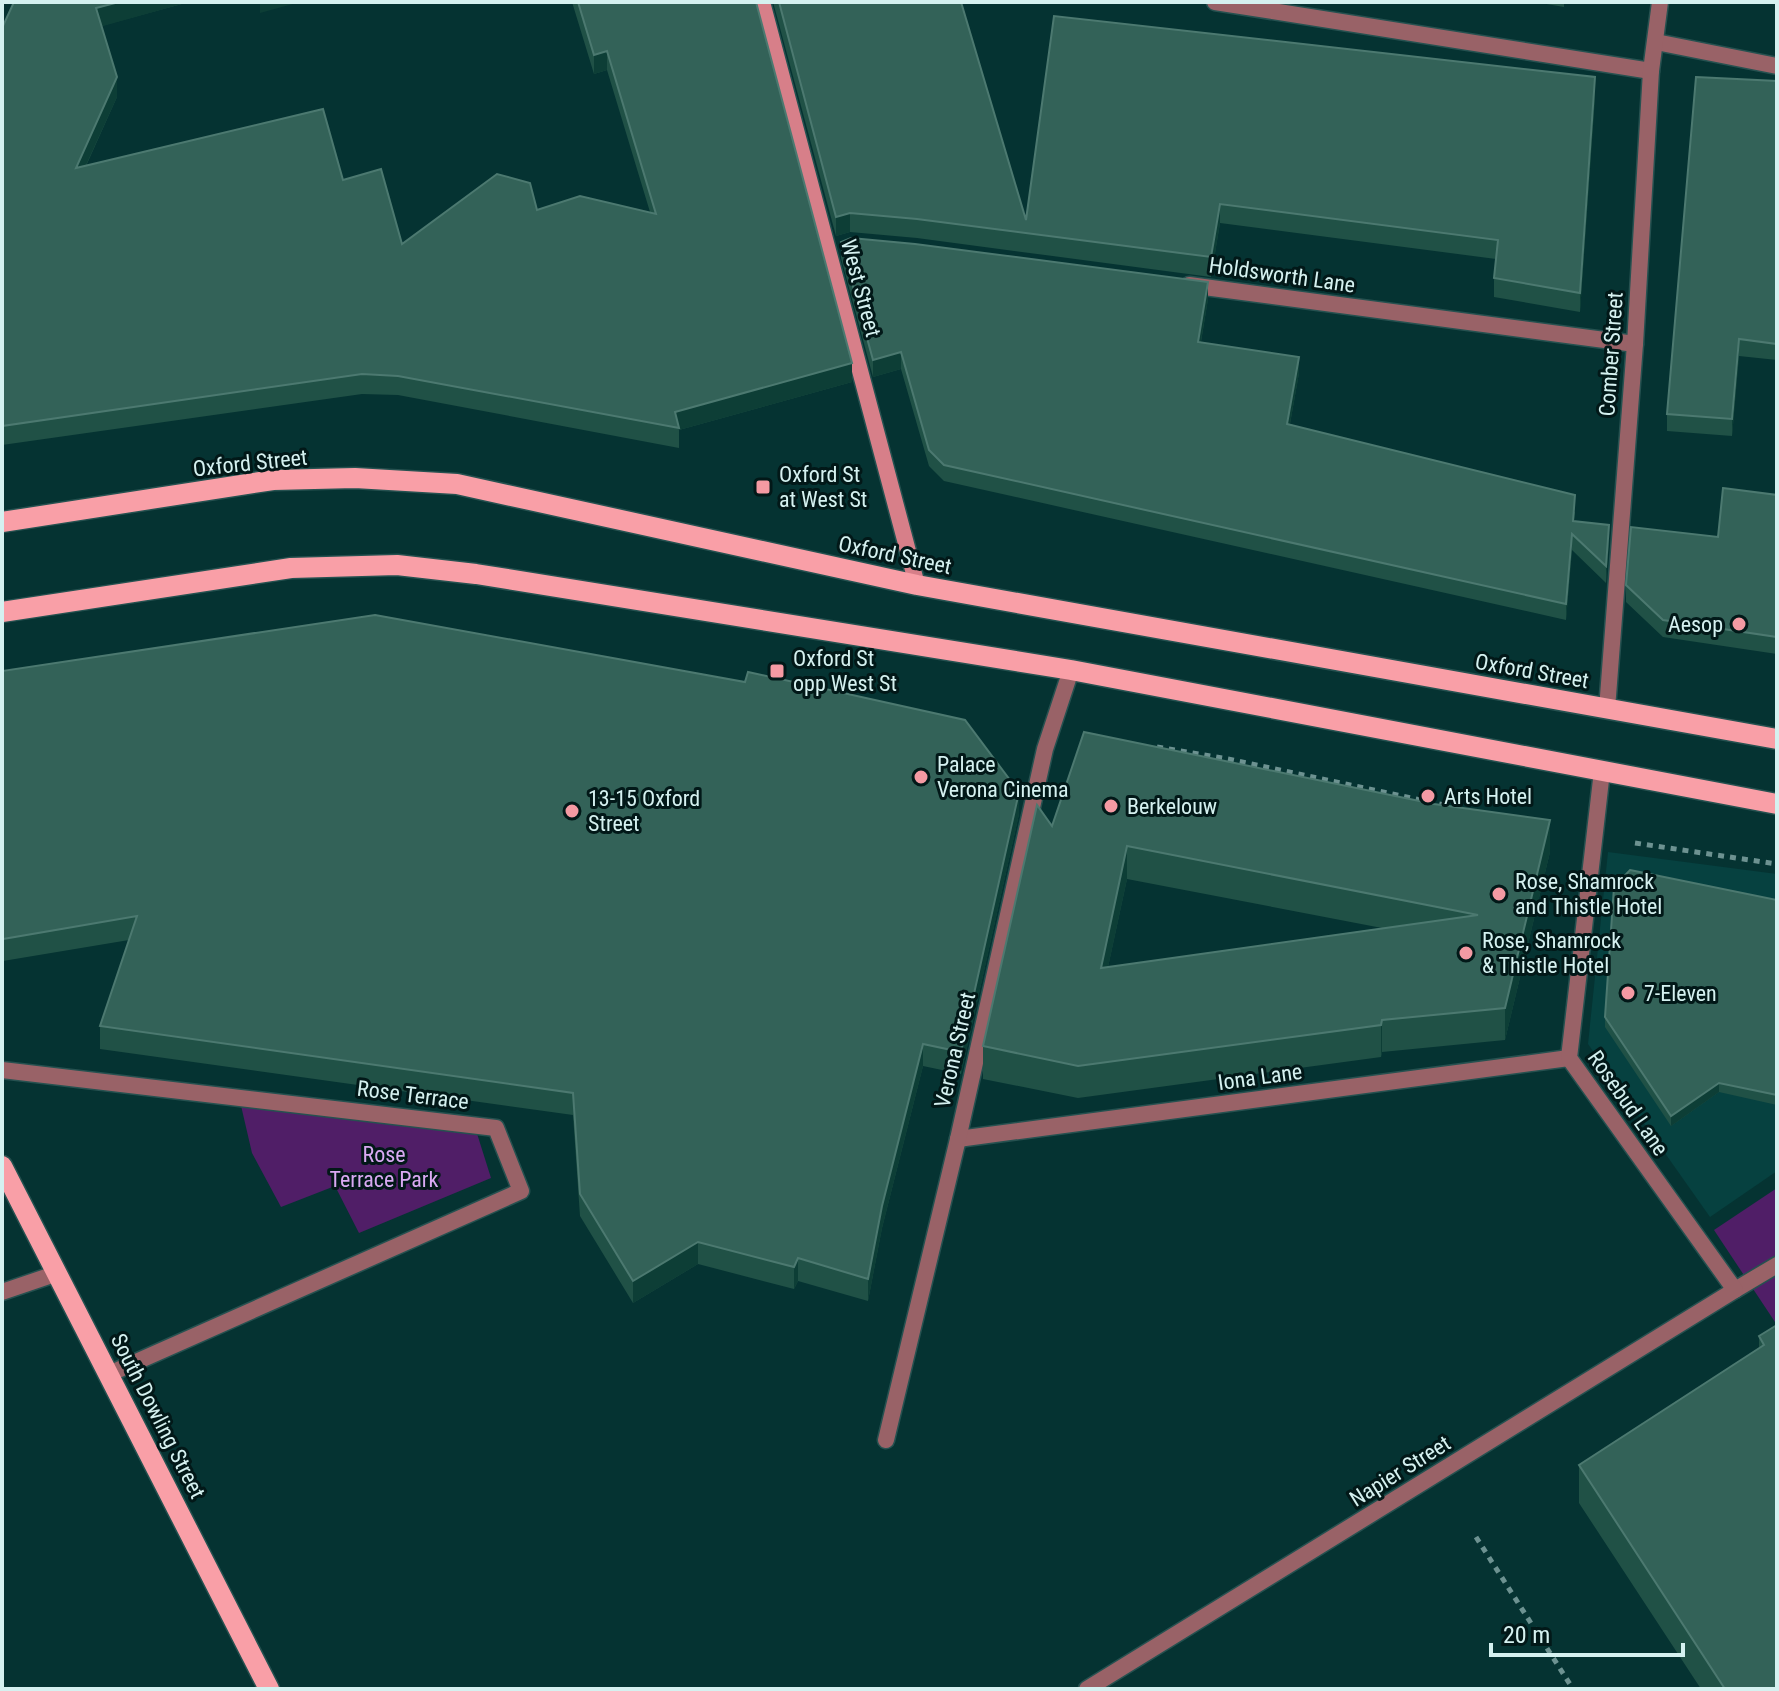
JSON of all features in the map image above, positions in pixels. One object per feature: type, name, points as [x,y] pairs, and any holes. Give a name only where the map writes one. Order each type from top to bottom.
[{"type":"main road","name":"West Street","points":[[762,2],[834,249],[917,585]]},
{"type":"main road","name":"Oxford Street","points":[[2,522],[273,480],[355,478],[457,484],[917,585],[1777,739]]},
{"type":"main road","points":[[2,612],[291,568],[397,565],[476,574],[1071,670],[1777,804]]},
{"type":"main road","name":"South Dowling Street","points":[[2,1166],[269,1689]]},
{"type":"street","points":[[1215,2],[1651,71]]},
{"type":"street","name":"Comber Street","points":[[1607,709],[1635,344],[1651,71],[1660,2]]},
{"type":"street","points":[[1656,42],[1777,66]]},
{"type":"street","name":"Holdsworth Lane","points":[[1170,282],[1635,344]]},
{"type":"street","name":"Verona Street","points":[[886,1440],[958,1139],[1045,749],[1071,670]]},
{"type":"street","name":"Rosebud Lane","points":[[1602,771],[1569,1058],[1735,1290]]},
{"type":"street","name":"Iona Lane","points":[[958,1139],[1569,1058]]},
{"type":"street","name":"Rose Terrace","points":[[2,1070],[496,1128],[521,1191],[109,1374]]},
{"type":"street","name":"Napier Street","points":[[1087,1689],[1777,1265]]},
{"type":"street","points":[[2,1292],[58,1273]]},
{"type":"path","points":[[1143,745],[1228,759],[1457,808]]},
{"type":"path","points":[[1594,837],[1777,864]]},
{"type":"path","points":[[1476,1537],[1573,1689]]},
{"type":"shaded area","name":"7-Eleven","points":[[1608,852],[1777,874],[1777,1171],[1710,1217],[1588,1044]]},
{"type":"green space","name":"Rose Terrace Park","points":[[239,1097],[474,1124],[491,1178],[359,1233],[335,1186],[281,1207],[252,1153]]},
{"type":"green space","points":[[1777,1188],[1777,1325],[1714,1230]]},
{"type":"building","points":[[14,2],[119,2],[96,8],[117,77],[76,168],[323,109],[343,180],[381,169],[402,244],[497,174],[530,183],[537,210],[580,196],[656,214],[607,51],[594,55],[578,2],[756,2],[852,363],[675,412],[679,428],[398,376],[362,374],[2,426],[2,28]]},
{"type":"building","points":[[779,2],[961,2],[1026,220],[1054,16],[1595,77],[1580,293],[1494,278],[1498,240],[1220,204],[1211,257],[917,219],[850,213],[836,217]]},
{"type":"building","points":[[1696,77],[1777,81],[1777,344],[1739,339],[1732,419],[1667,414]]},
{"type":"building","points":[[851,238],[1208,282],[1198,342],[1299,357],[1287,424],[1575,495],[1573,521],[1609,525],[1606,566],[1572,534],[1566,604],[944,465],[929,450],[901,352],[873,360],[841,242]]},
{"type":"building","points":[[1723,488],[1777,495],[1777,637],[1663,620],[1626,585],[1631,527],[1718,537]]},
{"type":"building","points":[[375,615],[745,682],[748,672],[965,720],[1019,792],[961,1052],[923,1044],[882,1206],[868,1279],[798,1258],[794,1267],[698,1242],[633,1281],[580,1194],[573,1093],[100,1026],[137,916],[3,939],[2,671]]},
{"type":"building","points":[[1084,732],[1434,804],[1550,820],[1505,1008],[1382,1020],[1381,1025],[1078,1066],[983,1046],[1037,805],[1052,826]],"holes":[[[1127,846],[1478,915],[1101,968]]]},
{"type":"building","name":"7-Eleven","points":[[1630,870],[1777,900],[1777,1095],[1719,1083],[1671,1116],[1605,1017],[1614,887]]},
{"type":"building","points":[[1777,1325],[1777,1689],[1725,1689],[1579,1465],[1764,1345],[1759,1336]]},
{"type":"place","name":"Oxford St at West St","points":[[763,487]]},
{"type":"place","name":"Aesop","points":[[1739,624]]},
{"type":"place","name":"Oxford St opp West St","points":[[777,671]]},
{"type":"place","name":"Palace Verona Cinema","points":[[921,777]]},
{"type":"place","name":"Arts Hotel","points":[[1428,796]]},
{"type":"place","name":"Berkelouw","points":[[1111,806]]},
{"type":"place","name":"13-15 Oxford Street","points":[[572,811]]},
{"type":"place","name":"Rose, Shamrock and Thistle Hotel","points":[[1499,894]]},
{"type":"place","name":"Rose, Shamrock & Thistle Hotel","points":[[1466,953]]},
{"type":"place","name":"7-Eleven","points":[[1628,993]]}]
